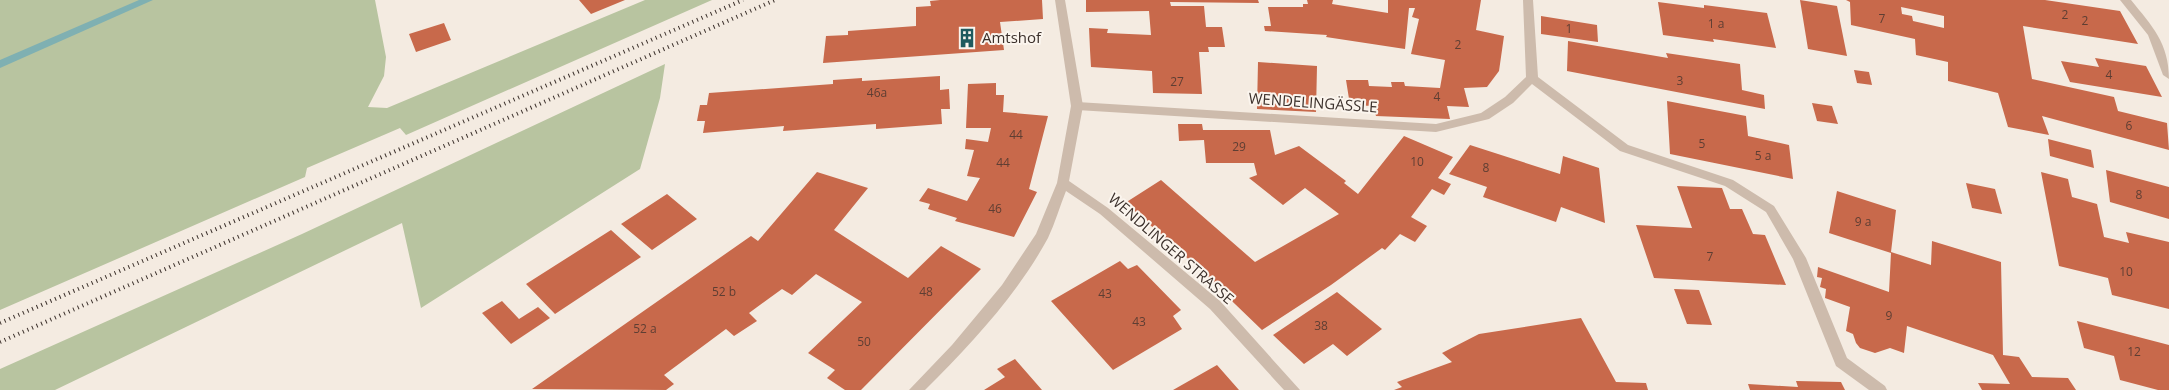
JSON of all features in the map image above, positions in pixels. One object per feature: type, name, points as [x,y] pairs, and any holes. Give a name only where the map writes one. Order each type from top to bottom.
[{"type":"street","points":[[916,390],[956,349],[1007,289],[1042,236],[1064,183],[1077,106],[1060,0]]},
{"type":"street","points":[[1528,0],[1532,78],[1624,148],[1729,183],[1770,209],[1799,258],[1841,362],[1880,390]]},
{"type":"street","points":[[2125,0],[2153,34],[2169,75]]},
{"type":"street","name":"WENDELINGÄSSLE","points":[[1077,106],[1436,128],[1485,116],[1510,100],[1532,78]]},
{"type":"street","name":"WENDLINGER STRASSE","points":[[1064,183],[1104,211],[1216,305],[1293,390]]},
{"type":"green space","points":[[0,0],[375,0],[386,57],[384,76],[368,107],[387,108],[645,0],[712,0],[406,135],[400,128],[307,168],[305,177],[0,310]]},
{"type":"green space","points":[[665,64],[660,98],[640,169],[421,308],[402,223],[55,390],[0,390],[0,369],[302,234]]},
{"type":"building","points":[[579,0],[625,0],[591,14]]},
{"type":"building","points":[[1042,0],[1043,19],[1000,22],[1004,50],[823,63],[826,36],[848,35],[848,31],[916,26],[916,7],[931,6],[930,1]]},
{"type":"building","points":[[1086,0],[1258,0],[1259,3],[1170,2],[1171,6],[1204,6],[1206,27],[1222,27],[1225,47],[1208,47],[1209,52],[1199,52],[1202,94],[1153,93],[1152,71],[1091,67],[1089,28],[1108,29],[1107,33],[1151,35],[1149,11],[1086,12]]},
{"type":"building","points":[[1307,0],[1333,0],[1332,4],[1388,13],[1388,0],[1481,0],[1476,30],[1504,36],[1499,71],[1487,87],[1464,88],[1469,107],[1447,106],[1450,119],[1376,116],[1373,106],[1350,105],[1346,80],[1368,80],[1369,86],[1392,87],[1391,82],[1404,82],[1405,86],[1440,88],[1445,60],[1411,54],[1419,19],[1412,17],[1415,8],[1409,8],[1405,49],[1326,37],[1327,35],[1265,31],[1264,26],[1271,26],[1268,7],[1303,7],[1303,4],[1308,4]]},
{"type":"building","points":[[1800,0],[1837,6],[1847,56],[1808,49]]},
{"type":"building","points":[[1846,0],[2045,0],[2120,11],[2138,44],[2023,26],[2032,79],[2114,97],[2118,111],[2167,123],[2169,150],[2042,116],[2049,135],[2008,127],[1998,93],[1948,81],[1948,62],[1916,55],[1915,39],[1851,25],[1850,2]],"holes":[[[1901,7],[1944,16],[1944,28],[1913,21],[1912,16],[1902,14]]]},
{"type":"building","points":[[1658,2],[1704,8],[1704,5],[1767,13],[1776,48],[1713,39],[1714,42],[1663,35]]},
{"type":"building","points":[[1541,16],[1597,25],[1598,42],[1541,34]]},
{"type":"building","points":[[444,23],[451,40],[416,52],[409,34]]},
{"type":"building","points":[[1568,41],[1668,58],[1666,53],[1740,64],[1742,90],[1764,95],[1765,109],[1567,71]]},
{"type":"building","points":[[2095,58],[2146,66],[2162,97],[2070,82],[2061,61],[2099,67]]},
{"type":"building","points":[[1258,62],[1317,66],[1316,112],[1257,109]]},
{"type":"building","points":[[1854,70],[1869,72],[1872,85],[1857,83]]},
{"type":"building","points":[[940,76],[940,90],[949,89],[950,109],[941,109],[942,124],[876,129],[876,124],[783,131],[784,126],[703,133],[705,121],[697,121],[700,105],[707,105],[709,93],[833,84],[833,80],[862,78],[862,81]]},
{"type":"building","points":[[996,83],[996,95],[1004,95],[1003,112],[1048,116],[1029,189],[1037,192],[1014,237],[955,221],[957,218],[928,209],[930,204],[919,201],[928,188],[967,201],[980,178],[967,176],[974,150],[965,149],[966,139],[988,142],[991,128],[966,128],[968,84]]},
{"type":"building","points":[[1667,101],[1746,116],[1748,136],[1789,145],[1793,179],[1670,154]]},
{"type":"building","points":[[1812,103],[1832,106],[1838,124],[1817,121]]},
{"type":"building","points":[[1178,124],[1202,124],[1203,130],[1270,130],[1275,155],[1299,146],[1346,181],[1344,183],[1358,194],[1404,136],[1453,157],[1438,178],[1451,184],[1444,195],[1432,189],[1411,217],[1427,226],[1415,242],[1400,234],[1385,250],[1382,248],[1331,285],[1262,330],[1182,253],[1125,203],[1161,180],[1255,262],[1339,214],[1305,188],[1283,205],[1249,178],[1257,175],[1254,163],[1206,163],[1204,140],[1179,141]]},
{"type":"building","points":[[2048,139],[2091,150],[2094,168],[2050,156]]},
{"type":"building","points":[[1470,145],[1560,174],[1563,156],[1599,168],[1605,223],[1561,207],[1556,222],[1483,197],[1487,187],[1449,174]]},
{"type":"building","points":[[2106,170],[2169,187],[2169,219],[2110,202]]},
{"type":"building","points":[[817,172],[868,188],[834,230],[908,278],[941,246],[981,269],[861,390],[845,390],[827,378],[835,370],[808,353],[862,302],[816,274],[792,295],[782,289],[749,313],[757,321],[734,336],[726,329],[664,375],[674,384],[666,390],[532,389],[751,236],[758,241]]},
{"type":"building","points":[[2041,172],[2068,179],[2072,197],[2097,204],[2104,237],[2129,243],[2126,232],[2169,242],[2169,309],[2112,295],[2108,278],[2059,266]]},
{"type":"building","points":[[1966,183],[1995,189],[2002,214],[1972,208]]},
{"type":"building","points":[[1677,186],[1722,188],[1730,209],[1742,209],[1753,234],[1765,235],[1786,285],[1654,278],[1636,225],[1692,228]]},
{"type":"building","points":[[1837,191],[1896,210],[1891,252],[1931,265],[1932,241],[2001,262],[2003,355],[2019,357],[2032,377],[2068,378],[2076,390],[1982,390],[1978,383],[2010,384],[1993,355],[1907,326],[1904,353],[1890,348],[1875,353],[1860,348],[1853,334],[1846,331],[1850,307],[1825,298],[1826,289],[1820,287],[1822,278],[1817,277],[1818,267],[1889,292],[1891,253],[1829,233]]},
{"type":"building","points":[[667,194],[697,219],[652,250],[621,224]]},
{"type":"building","points":[[611,230],[641,257],[555,314],[526,284]]},
{"type":"building","points":[[1120,261],[1128,269],[1137,265],[1181,310],[1173,316],[1182,329],[1113,370],[1051,301]]},
{"type":"building","points":[[1674,289],[1699,290],[1712,325],[1687,324]]},
{"type":"building","points":[[1337,292],[1382,329],[1347,356],[1333,344],[1304,364],[1273,335]]},
{"type":"building","points":[[502,301],[519,319],[538,307],[550,318],[511,344],[482,313]]},
{"type":"building","points":[[1581,318],[1616,382],[1646,383],[1648,390],[1394,390],[1402,387],[1397,382],[1452,362],[1442,353],[1479,334]]},
{"type":"building","points":[[2077,321],[2169,345],[2169,390],[2158,390],[2120,380],[2114,356],[2084,348]]},
{"type":"building","points":[[1015,359],[1042,390],[984,390],[1005,377],[997,369]]},
{"type":"building","points":[[1217,365],[1239,390],[1173,390]]},
{"type":"building","points":[[1796,381],[1841,382],[1845,390],[1750,390],[1748,384],[1798,387]]},
{"type":"waterway","points":[[0,64],[148,0]]},
{"type":"railway","points":[[0,323],[743,0]]},
{"type":"railway","points":[[0,342],[775,0]]},
{"type":"place","name":"Amtshof","points":[[967,38]]}]
